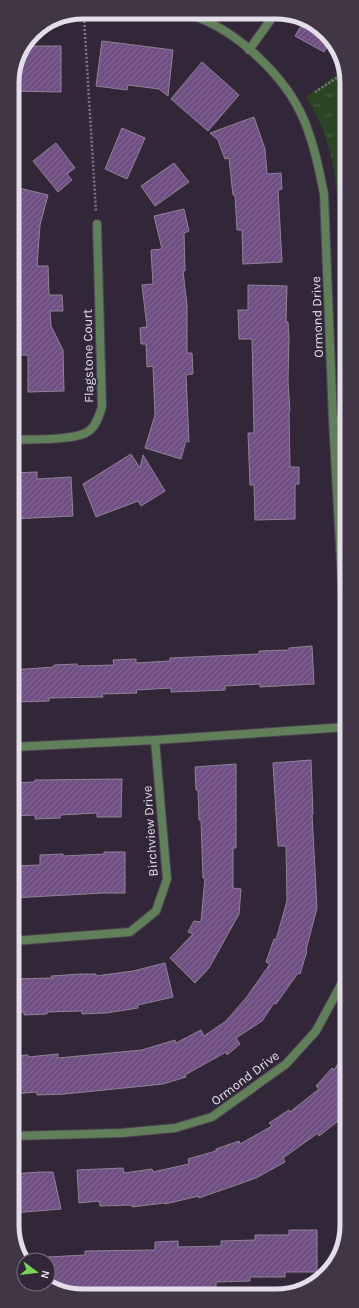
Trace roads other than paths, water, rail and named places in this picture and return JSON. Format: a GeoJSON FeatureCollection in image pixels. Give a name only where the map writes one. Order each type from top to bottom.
{"type":"FeatureCollection","features":[{"type":"Feature","properties":{"kind":"street","name":"Ormond Drive"},"geometry":{"type":"LineString","coordinates":[[200,19],[222,29],[249,50],[275,74],[292,98],[304,119],[318,164],[324,194],[332,420],[340,554]]}},
{"type":"Feature","properties":{"kind":"street"},"geometry":{"type":"LineString","coordinates":[[249,50],[271,19]]}},
{"type":"Feature","properties":{"kind":"street","name":"Flagstone Court"},"geometry":{"type":"LineString","coordinates":[[19,440],[77,436],[89,431],[98,420],[102,407],[97,224]]}},
{"type":"Feature","properties":{"kind":"street"},"geometry":{"type":"LineString","coordinates":[[332,420],[340,420]]}},
{"type":"Feature","properties":{"kind":"street"},"geometry":{"type":"LineString","coordinates":[[19,747],[155,740],[340,727]]}},
{"type":"Feature","properties":{"kind":"street","name":"Birchview Drive"},"geometry":{"type":"LineString","coordinates":[[19,940],[130,932],[156,910],[167,879],[155,740]]}},
{"type":"Feature","properties":{"kind":"street","name":"Ormond Drive"},"geometry":{"type":"LineString","coordinates":[[19,1136],[121,1133],[175,1128],[212,1117],[253,1089],[291,1058],[316,1031],[340,986]]}}]}
